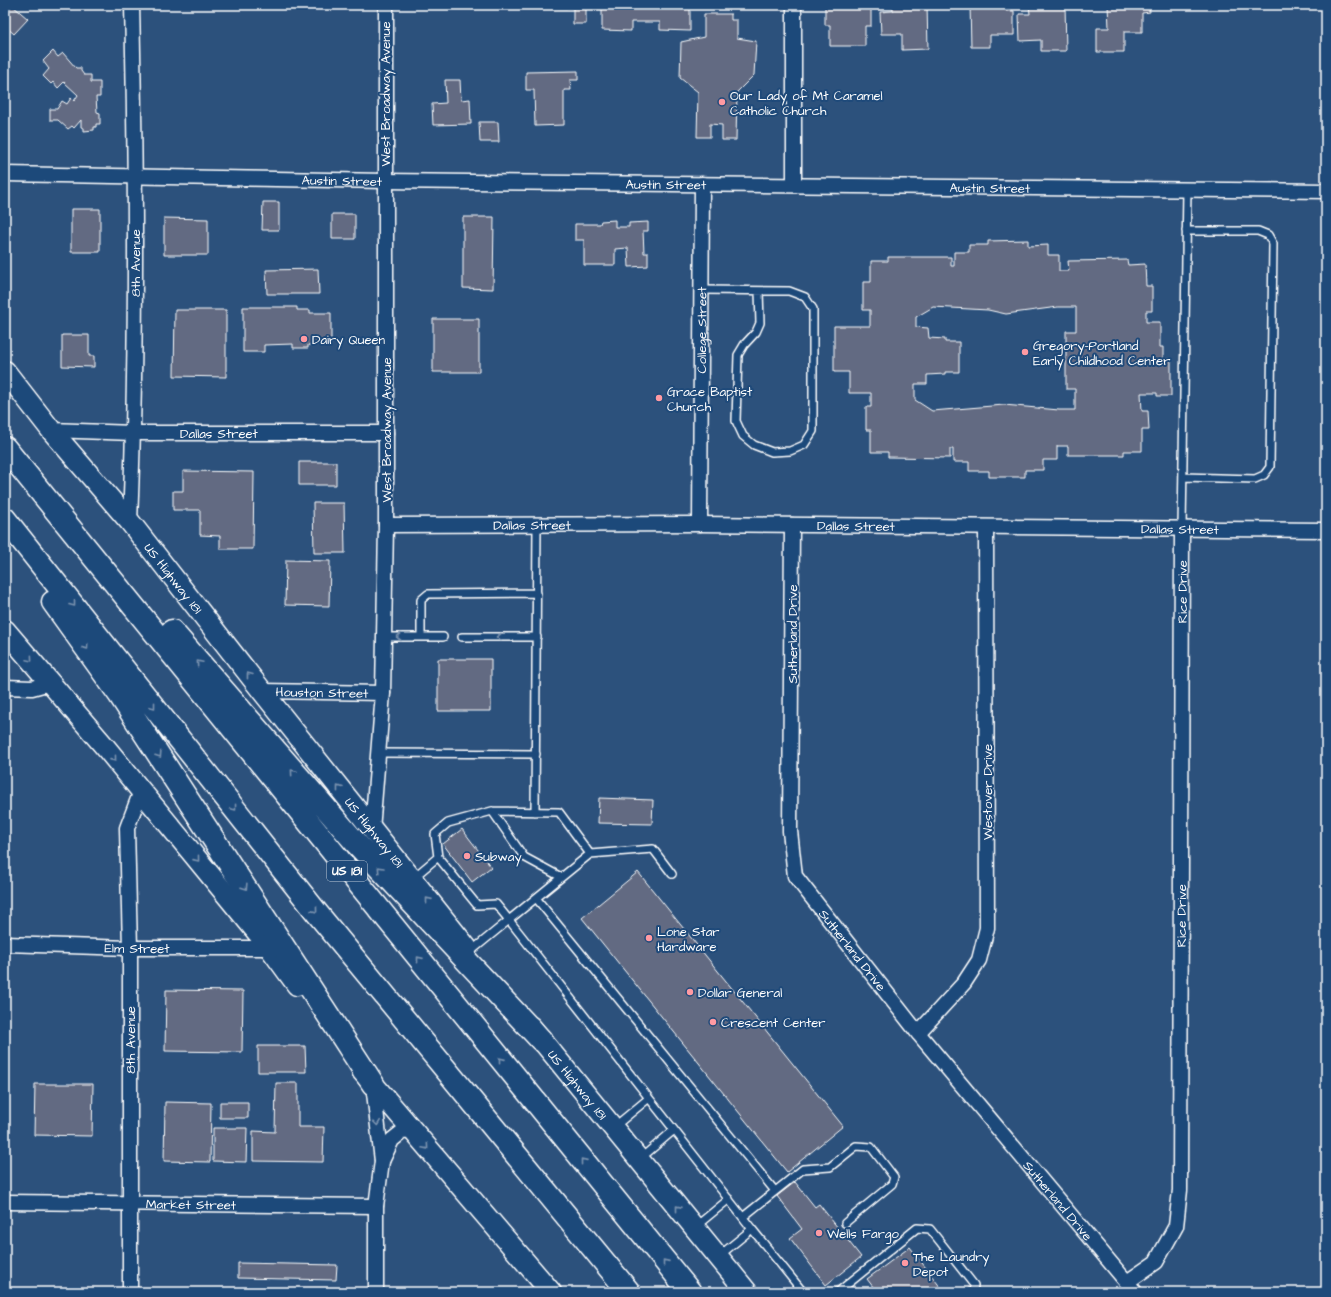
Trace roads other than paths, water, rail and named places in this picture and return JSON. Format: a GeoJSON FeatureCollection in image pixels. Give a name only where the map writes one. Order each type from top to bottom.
{"type":"FeatureCollection","features":[{"type":"Feature","properties":{"kind":"highway"},"geometry":{"type":"LineString","coordinates":[[5,439],[356,843],[541,1040]]}},
{"type":"Feature","properties":{"kind":"highway","name":"US 181"},"geometry":{"type":"LineString","coordinates":[[5,448],[690,1292]]}},
{"type":"Feature","properties":{"kind":"highway"},"geometry":{"type":"LineString","coordinates":[[5,519],[322,919],[629,1292]]}},
{"type":"Feature","properties":{"kind":"highway"},"geometry":{"type":"LineString","coordinates":[[5,537],[120,694],[373,1084]]}},
{"type":"Feature","properties":{"kind":"main road","name":"US Highway 181"},"geometry":{"type":"LineString","coordinates":[[5,371],[51,430],[130,522],[372,830],[747,1292]]}},
{"type":"Feature","properties":{"kind":"main road"},"geometry":{"type":"LineString","coordinates":[[5,630],[141,791],[270,948],[373,1084],[551,1292]]}},
{"type":"Feature","properties":{"kind":"street","name":"8th Avenue"},"geometry":{"type":"LineString","coordinates":[[130,522],[133,433],[136,176],[132,5]]}},
{"type":"Feature","properties":{"kind":"street","name":"West Broadway Avenue"},"geometry":{"type":"LineString","coordinates":[[372,830],[383,692],[386,525],[386,5]]}},
{"type":"Feature","properties":{"kind":"street"},"geometry":{"type":"LineString","coordinates":[[794,5],[794,185]]}},
{"type":"Feature","properties":{"kind":"street","name":"Austin Street"},"geometry":{"type":"LineString","coordinates":[[5,174],[385,181],[1326,190]]}},
{"type":"Feature","properties":{"kind":"street","name":"College Street"},"geometry":{"type":"LineString","coordinates":[[700,524],[702,184]]}},
{"type":"Feature","properties":{"kind":"street","name":"Dallas Street"},"geometry":{"type":"LineString","coordinates":[[51,430],[133,433],[386,433]]}},
{"type":"Feature","properties":{"kind":"street","name":"Dallas Street"},"geometry":{"type":"LineString","coordinates":[[386,525],[700,524],[986,528],[1326,530]]}},
{"type":"Feature","properties":{"kind":"street","name":"Sutherland Drive"},"geometry":{"type":"LineString","coordinates":[[792,525],[790,831],[795,876],[918,1033],[1131,1287]]}},
{"type":"Feature","properties":{"kind":"street","name":"Westover Drive"},"geometry":{"type":"LineString","coordinates":[[918,1033],[964,983],[979,960],[987,928],[986,528]]}},
{"type":"Feature","properties":{"kind":"street","name":"Rice Drive"},"geometry":{"type":"LineString","coordinates":[[1131,1287],[1156,1262],[1176,1226],[1180,1190],[1182,529]]}},
{"type":"Feature","properties":{"kind":"street"},"geometry":{"type":"LineString","coordinates":[[5,687],[32,688],[50,683]]}},
{"type":"Feature","properties":{"kind":"street","name":"Houston Street"},"geometry":{"type":"LineString","coordinates":[[262,691],[383,692]]}},
{"type":"Feature","properties":{"kind":"street","name":"8th Avenue"},"geometry":{"type":"LineString","coordinates":[[130,1292],[130,948],[127,828],[141,791]]}},
{"type":"Feature","properties":{"kind":"street","name":"Elm Street"},"geometry":{"type":"LineString","coordinates":[[5,944],[130,948],[270,948]]}},
{"type":"Feature","properties":{"kind":"street"},"geometry":{"type":"LineString","coordinates":[[373,1084],[382,1162],[376,1206],[376,1292]]}},
{"type":"Feature","properties":{"kind":"street"},"geometry":{"type":"LineString","coordinates":[[382,1162],[392,1140],[402,1132],[413,1131]]}},
{"type":"Feature","properties":{"kind":"street","name":"Market Street"},"geometry":{"type":"LineString","coordinates":[[5,1202],[376,1206]]}},
{"type":"Feature","properties":{"kind":"lane"},"geometry":{"type":"LineString","coordinates":[[1182,529],[1187,189]]}},
{"type":"Feature","properties":{"kind":"lane"},"geometry":{"type":"LineString","coordinates":[[1183,477],[1255,480],[1264,475],[1270,467],[1273,244],[1268,235],[1258,231],[1186,231]]}},
{"type":"Feature","properties":{"kind":"lane"},"geometry":{"type":"LineString","coordinates":[[702,290],[759,290],[789,291],[805,297],[813,309],[813,431],[804,445],[790,451],[772,452],[754,445],[743,436],[736,421],[738,356],[744,345],[756,332],[760,323],[759,290]]}},
{"type":"Feature","properties":{"kind":"lane"},"geometry":{"type":"LineString","coordinates":[[535,812],[537,525]]}},
{"type":"Feature","properties":{"kind":"lane"},"geometry":{"type":"LineString","coordinates":[[420,637],[421,600],[428,594],[537,593]]}},
{"type":"Feature","properties":{"kind":"lane"},"geometry":{"type":"LineString","coordinates":[[384,638],[443,637]]}},
{"type":"Feature","properties":{"kind":"lane"},"geometry":{"type":"LineString","coordinates":[[462,637],[537,637]]}},
{"type":"Feature","properties":{"kind":"lane"},"geometry":{"type":"LineString","coordinates":[[378,753],[536,754]]}},
{"type":"Feature","properties":{"kind":"lane"},"geometry":{"type":"LineString","coordinates":[[492,811],[524,857],[561,877]]}},
{"type":"Feature","properties":{"kind":"lane"},"geometry":{"type":"LineString","coordinates":[[590,854],[559,812],[492,811],[448,823],[435,834],[438,857],[477,905],[496,904],[803,1292]]}},
{"type":"Feature","properties":{"kind":"lane"},"geometry":{"type":"LineString","coordinates":[[470,952],[590,854],[653,849],[672,874]]}},
{"type":"Feature","properties":{"kind":"lane"},"geometry":{"type":"LineString","coordinates":[[412,879],[438,857]]}},
{"type":"Feature","properties":{"kind":"lane"},"geometry":{"type":"LineString","coordinates":[[536,898],[775,1191]]}},
{"type":"Feature","properties":{"kind":"lane"},"geometry":{"type":"LineString","coordinates":[[613,1128],[649,1098]]}},
{"type":"Feature","properties":{"kind":"lane"},"geometry":{"type":"LineString","coordinates":[[639,1160],[674,1130]]}},
{"type":"Feature","properties":{"kind":"lane"},"geometry":{"type":"LineString","coordinates":[[743,1217],[803,1169],[830,1167],[856,1146],[871,1147],[894,1177],[892,1184],[845,1223]]}},
{"type":"Feature","properties":{"kind":"lane"},"geometry":{"type":"LineString","coordinates":[[694,1227],[728,1199]]}},
{"type":"Feature","properties":{"kind":"lane"},"geometry":{"type":"LineString","coordinates":[[841,1291],[917,1228],[930,1229],[974,1285],[973,1292]]}},
{"type":"Feature","properties":{"kind":"lane"},"geometry":{"type":"LineString","coordinates":[[718,1256],[752,1229]]}},
{"type":"Feature","properties":{"kind":"place","name":"Our Lady of Mt Caramel Catholic Church"},"geometry":{"type":"Point","coordinates":[722,102]}},
{"type":"Feature","properties":{"kind":"place","name":"Dairy Queen"},"geometry":{"type":"Point","coordinates":[304,339]}},
{"type":"Feature","properties":{"kind":"place","name":"Gregory-Portland Early Childhood Center"},"geometry":{"type":"Point","coordinates":[1025,352]}},
{"type":"Feature","properties":{"kind":"place","name":"Grace Baptist Church"},"geometry":{"type":"Point","coordinates":[659,398]}},
{"type":"Feature","properties":{"kind":"place","name":"Subway"},"geometry":{"type":"Point","coordinates":[467,856]}},
{"type":"Feature","properties":{"kind":"place","name":"Lone Star Hardware"},"geometry":{"type":"Point","coordinates":[649,938]}},
{"type":"Feature","properties":{"kind":"place","name":"Dollar General"},"geometry":{"type":"Point","coordinates":[690,992]}},
{"type":"Feature","properties":{"kind":"place","name":"Crescent Center"},"geometry":{"type":"Point","coordinates":[713,1022]}},
{"type":"Feature","properties":{"kind":"place","name":"Wells Fargo"},"geometry":{"type":"Point","coordinates":[819,1233]}},
{"type":"Feature","properties":{"kind":"place","name":"The Laundry Depot"},"geometry":{"type":"Point","coordinates":[905,1263]}}]}
